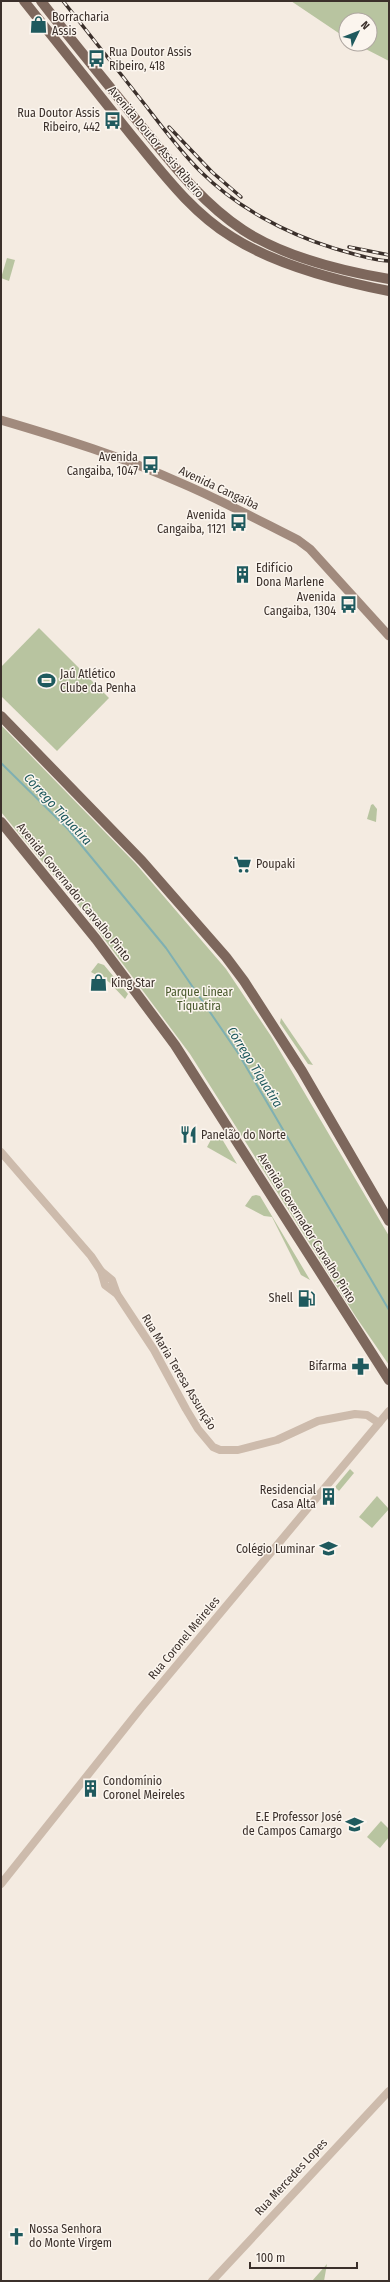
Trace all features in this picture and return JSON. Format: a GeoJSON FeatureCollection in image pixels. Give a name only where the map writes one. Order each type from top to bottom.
{"type":"FeatureCollection","features":[{"type":"Feature","properties":{"kind":"main road","name":"Avenida Doutor Assis Ribeiro"},"geometry":{"type":"LineString","coordinates":[[24,1],[169,180],[209,221],[232,237],[258,252],[287,263],[362,286],[389,291]]}},
{"type":"Feature","properties":{"kind":"main road","name":"Avenida Doutor Assis Ribeiro"},"geometry":{"type":"LineString","coordinates":[[41,1],[196,193],[217,211],[244,230],[289,252],[342,269],[389,279]]}},
{"type":"Feature","properties":{"kind":"main road","name":"Avenida Cangaíba"},"geometry":{"type":"LineString","coordinates":[[1,420],[86,447],[158,473],[191,487],[298,540],[310,549],[389,636]]}},
{"type":"Feature","properties":{"kind":"main road"},"geometry":{"type":"LineString","coordinates":[[1,716],[142,861],[226,957],[244,981],[302,1071],[389,1221]]}},
{"type":"Feature","properties":{"kind":"main road","name":"Avenida Governador Carvalho Pinto"},"geometry":{"type":"LineString","coordinates":[[1,822],[98,942],[175,1045],[389,1380]]}},
{"type":"Feature","properties":{"kind":"street","name":"Rua Maria Teresa Assunção"},"geometry":{"type":"LineString","coordinates":[[1,1152],[74,1234],[114,1290],[154,1350],[186,1409],[208,1442],[220,1450],[238,1450],[277,1440],[305,1426],[355,1414],[367,1415],[379,1423]]}},
{"type":"Feature","properties":{"kind":"street","name":"Rua Coronel Meireles"},"geometry":{"type":"LineString","coordinates":[[1,1884],[141,1708],[389,1411]]}},
{"type":"Feature","properties":{"kind":"street","name":"Rua Mercedes Lopes"},"geometry":{"type":"LineString","coordinates":[[212,2281],[389,2091]]}},
{"type":"Feature","properties":{"kind":"green space"},"geometry":{"type":"Polygon","coordinates":[[[291,1],[389,1],[389,61],[372,52],[378,52],[378,12],[338,12],[338,33],[291,1]]]}},
{"type":"Feature","properties":{"kind":"green space"},"geometry":{"type":"Polygon","coordinates":[[[7,258],[15,260],[9,281],[1,278],[7,258]]]}},
{"type":"Feature","properties":{"kind":"green space","name":"Jaú Atlético Clube da Penha"},"geometry":{"type":"Polygon","coordinates":[[[39,628],[109,698],[57,751],[1,696],[1,667],[39,628]]]}},
{"type":"Feature","properties":{"kind":"green space","name":"Parque Linear Tiquatira"},"geometry":{"type":"Polygon","coordinates":[[[1,725],[136,864],[226,969],[271,1036],[389,1236],[389,1365],[356,1317],[190,1054],[84,912],[1,812],[1,725]]]}},
{"type":"Feature","properties":{"kind":"green space"},"geometry":{"type":"Polygon","coordinates":[[[373,804],[377,809],[376,822],[367,819],[371,805],[373,804]]]}},
{"type":"Feature","properties":{"kind":"green space"},"geometry":{"type":"Polygon","coordinates":[[[98,963],[104,965],[128,994],[125,999],[109,982],[91,972],[98,963]]]}},
{"type":"Feature","properties":{"kind":"green space"},"geometry":{"type":"Polygon","coordinates":[[[281,1018],[313,1065],[308,1064],[280,1023],[281,1018]]]}},
{"type":"Feature","properties":{"kind":"green space"},"geometry":{"type":"Polygon","coordinates":[[[218,1133],[237,1164],[207,1147],[214,1134],[218,1133]]]}},
{"type":"Feature","properties":{"kind":"green space"},"geometry":{"type":"Polygon","coordinates":[[[252,1196],[260,1196],[310,1280],[301,1275],[272,1217],[264,1216],[245,1206],[252,1196]]]}},
{"type":"Feature","properties":{"kind":"green space"},"geometry":{"type":"Polygon","coordinates":[[[350,1469],[354,1473],[339,1491],[335,1487],[350,1469]]]}},
{"type":"Feature","properties":{"kind":"green space"},"geometry":{"type":"Polygon","coordinates":[[[377,1496],[389,1509],[372,1528],[359,1517],[377,1496]]]}},
{"type":"Feature","properties":{"kind":"green space"},"geometry":{"type":"Polygon","coordinates":[[[381,1821],[389,1829],[389,1837],[380,1848],[367,1837],[381,1821]]]}},
{"type":"Feature","properties":{"kind":"green space"},"geometry":{"type":"Polygon","coordinates":[[[327,2264],[324,2281],[312,2281],[327,2264]]]}},
{"type":"Feature","properties":{"kind":"waterway","name":"Córrego Tiquatira"},"geometry":{"type":"LineString","coordinates":[[1,763],[68,829],[166,948],[238,1053],[389,1310]]}},
{"type":"Feature","properties":{"kind":"railway"},"geometry":{"type":"LineString","coordinates":[[63,1],[179,147],[200,171],[229,196],[279,227],[297,235],[354,254],[389,261]]}},
{"type":"Feature","properties":{"kind":"railway"},"geometry":{"type":"LineString","coordinates":[[169,127],[212,172],[241,197]]}},
{"type":"Feature","properties":{"kind":"railway"},"geometry":{"type":"LineString","coordinates":[[349,247],[389,255]]}},
{"type":"Feature","properties":{"kind":"place","name":"Borracharia Assis"},"geometry":{"type":"Point","coordinates":[39,24]}},
{"type":"Feature","properties":{"kind":"place","name":"Rua Doutor Assis Ribeiro, 418"},"geometry":{"type":"Point","coordinates":[96,59]}},
{"type":"Feature","properties":{"kind":"place","name":"Rua Doutor Assis Ribeiro, 442"},"geometry":{"type":"Point","coordinates":[113,120]}},
{"type":"Feature","properties":{"kind":"place","name":"Avenida Cangaiba, 1047"},"geometry":{"type":"Point","coordinates":[151,464]}},
{"type":"Feature","properties":{"kind":"place","name":"Avenida Cangaiba, 1121"},"geometry":{"type":"Point","coordinates":[239,522]}},
{"type":"Feature","properties":{"kind":"place","name":"Edifício Dona Marlene"},"geometry":{"type":"Point","coordinates":[243,575]}},
{"type":"Feature","properties":{"kind":"place","name":"Avenida Cangaiba, 1304"},"geometry":{"type":"Point","coordinates":[349,604]}},
{"type":"Feature","properties":{"kind":"place","name":"Jaú Atlético Clube da Penha"},"geometry":{"type":"Point","coordinates":[47,681]}},
{"type":"Feature","properties":{"kind":"place","name":"Poupaki"},"geometry":{"type":"Point","coordinates":[243,864]}},
{"type":"Feature","properties":{"kind":"place","name":"King Star"},"geometry":{"type":"Point","coordinates":[98,983]}},
{"type":"Feature","properties":{"kind":"place","name":"Panelão do Norte"},"geometry":{"type":"Point","coordinates":[188,1135]}},
{"type":"Feature","properties":{"kind":"place","name":"Shell"},"geometry":{"type":"Point","coordinates":[306,1298]}},
{"type":"Feature","properties":{"kind":"place","name":"Bifarma"},"geometry":{"type":"Point","coordinates":[360,1366]}},
{"type":"Feature","properties":{"kind":"place","name":"Residencial Casa Alta"},"geometry":{"type":"Point","coordinates":[329,1497]}},
{"type":"Feature","properties":{"kind":"place","name":"Colégio Luminar"},"geometry":{"type":"Point","coordinates":[328,1549]}},
{"type":"Feature","properties":{"kind":"place","name":"Condomínio Coronel Meireles"},"geometry":{"type":"Point","coordinates":[90,1788]}},
{"type":"Feature","properties":{"kind":"place","name":"E.E Professor José de Campos Camargo"},"geometry":{"type":"Point","coordinates":[355,1824]}},
{"type":"Feature","properties":{"kind":"place","name":"Nossa Senhora do Monte Virgem"},"geometry":{"type":"Point","coordinates":[16,2236]}}]}
